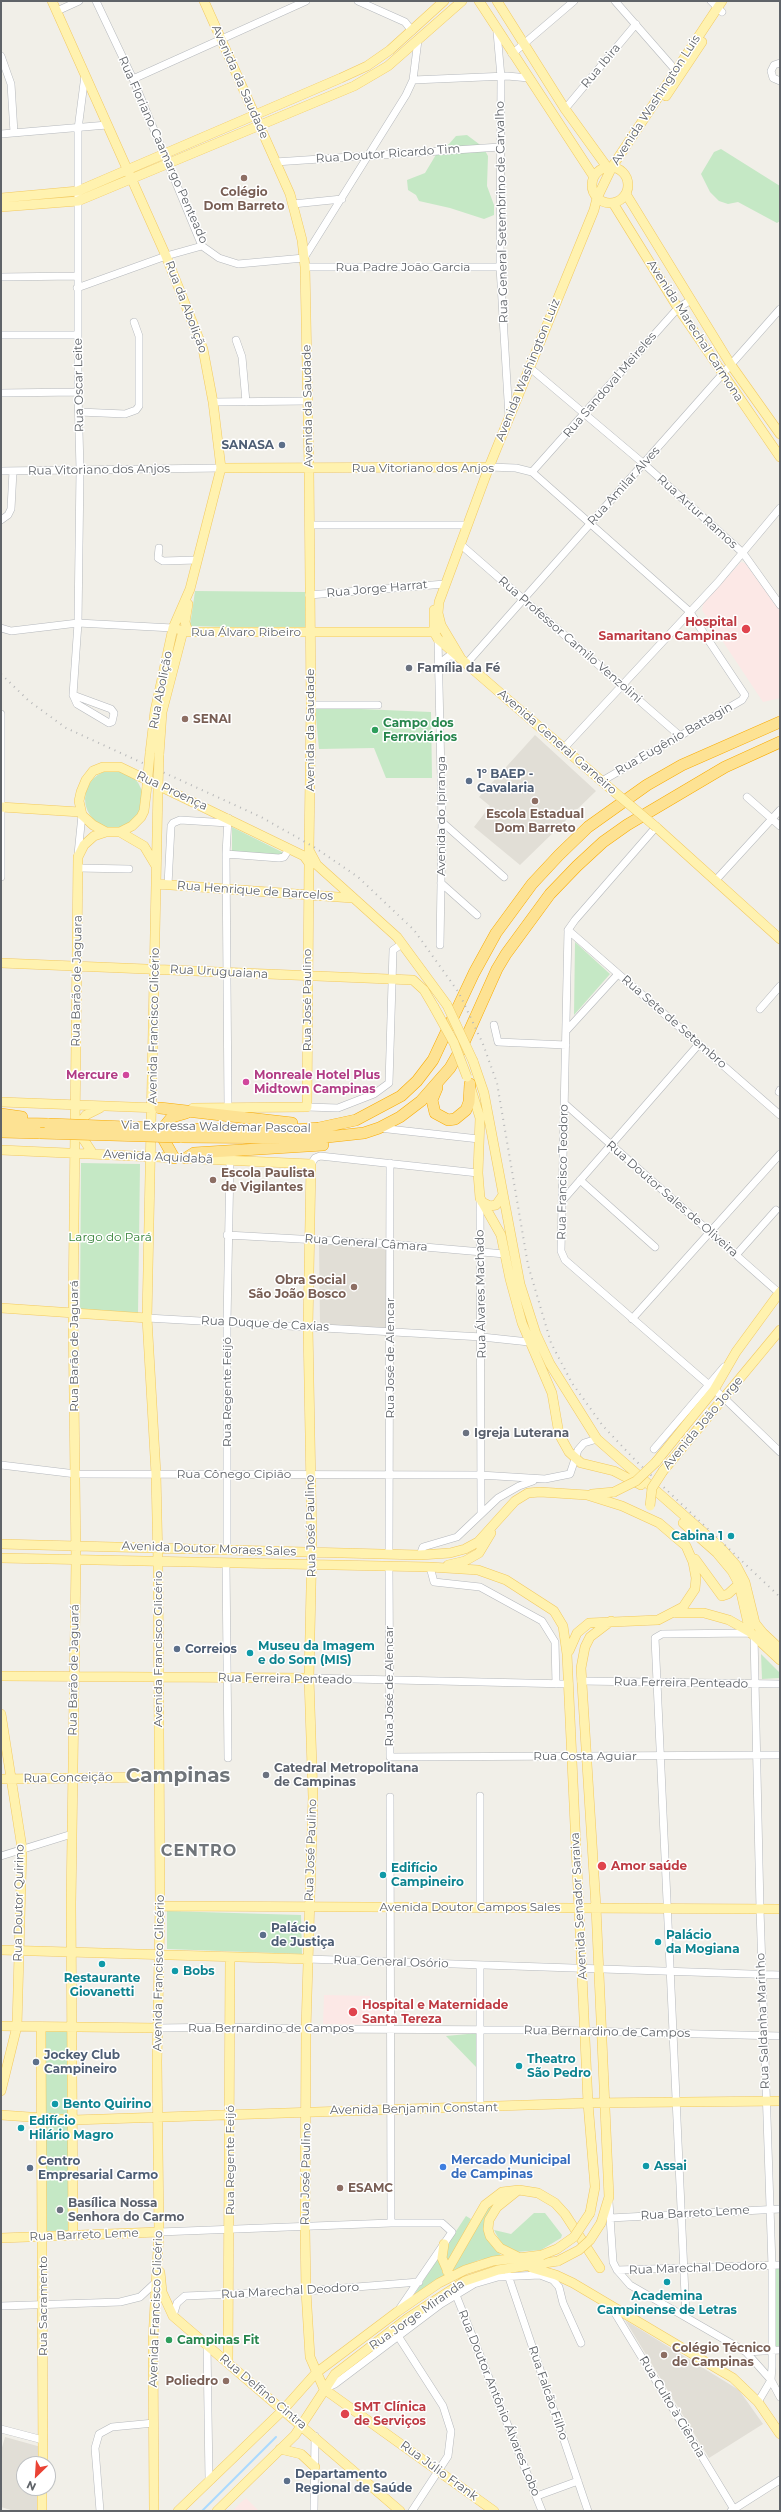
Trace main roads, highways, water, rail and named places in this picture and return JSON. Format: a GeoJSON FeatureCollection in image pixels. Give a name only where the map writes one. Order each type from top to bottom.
{"type":"FeatureCollection","features":[{"type":"Feature","properties":{"kind":"highway","name":"Via Expressa Waldemar Pascoal"},"geometry":{"type":"LineString","coordinates":[[180,1133],[319,1128],[356,1120],[401,1096],[426,1069],[443,1041],[474,973],[513,908],[537,878],[588,827],[647,785],[682,765],[780,722]]}},
{"type":"Feature","properties":{"kind":"highway","name":"Via Expressa Waldemar Pascoal"},"geometry":{"type":"LineString","coordinates":[[1,1123],[40,1128],[318,1138],[364,1133],[379,1128],[400,1117],[421,1101],[441,1080],[462,1048],[497,969],[506,954],[550,894],[577,866],[603,842],[627,825],[724,767],[780,742]]}},
{"type":"Feature","properties":{"kind":"highway"},"geometry":{"type":"LineString","coordinates":[[441,1080],[432,1100],[432,1107],[441,1117],[448,1120],[461,1116],[466,1110],[468,1080]]}},
{"type":"Feature","properties":{"kind":"highway"},"geometry":{"type":"LineString","coordinates":[[156,1108],[285,1123],[321,1123],[356,1120]]}},
{"type":"Feature","properties":{"kind":"highway"},"geometry":{"type":"LineString","coordinates":[[174,1158],[164,1140],[164,1127],[172,1117],[192,1112]]}},
{"type":"Feature","properties":{"kind":"highway"},"geometry":{"type":"LineString","coordinates":[[1,1114],[34,1119],[40,1128],[18,1138],[1,1139]]}},
{"type":"Feature","properties":{"kind":"highway","name":"Via Expressa Waldemar Pascoal"},"geometry":{"type":"LineString","coordinates":[[1,1132],[40,1128]]}},
{"type":"Feature","properties":{"kind":"highway"},"geometry":{"type":"LineString","coordinates":[[186,1158],[194,1153],[333,1144],[364,1133]]}},
{"type":"Feature","properties":{"kind":"main road","name":"Rua da Abolição"},"geometry":{"type":"LineString","coordinates":[[52,1],[130,179],[166,256],[203,349],[214,402],[221,468],[190,589],[173,628]]}},
{"type":"Feature","properties":{"kind":"main road","name":"Avenida da Saudade"},"geometry":{"type":"LineString","coordinates":[[204,1],[293,204],[302,240],[305,263],[308,401],[309,595],[312,705],[309,850],[313,860],[352,898]]}},
{"type":"Feature","properties":{"kind":"main road"},"geometry":{"type":"LineString","coordinates":[[1,198],[78,191],[367,66],[390,50],[444,1]]}},
{"type":"Feature","properties":{"kind":"main road"},"geometry":{"type":"LineString","coordinates":[[1,207],[78,201],[354,86],[388,66],[462,1]]}},
{"type":"Feature","properties":{"kind":"main road"},"geometry":{"type":"LineString","coordinates":[[471,1],[479,1],[497,32],[594,177]]}},
{"type":"Feature","properties":{"kind":"main road","name":"Avenida Marechal Carmona"},"geometry":{"type":"LineString","coordinates":[[497,1],[566,109],[612,168],[626,177],[628,188],[626,194],[731,365],[780,434]]}},
{"type":"Feature","properties":{"kind":"main road","name":"Avenida Washington Luis"},"geometry":{"type":"LineString","coordinates":[[598,200],[612,168],[678,72],[718,5],[729,1]]}},
{"type":"Feature","properties":{"kind":"main road"},"geometry":{"type":"LineString","coordinates":[[612,168],[597,172],[594,177],[592,188],[598,200],[613,203],[626,194]]}},
{"type":"Feature","properties":{"kind":"main road","name":"Avenida Washington Luiz"},"geometry":{"type":"LineString","coordinates":[[436,635],[434,606],[444,585],[529,367],[598,200]]}},
{"type":"Feature","properties":{"kind":"main road","name":"Avenida Marechal Carmona"},"geometry":{"type":"LineString","coordinates":[[613,203],[678,308],[780,457]]}},
{"type":"Feature","properties":{"kind":"main road","name":"Rua Vitoriano dos Anjos"},"geometry":{"type":"LineString","coordinates":[[221,468],[489,467]]}},
{"type":"Feature","properties":{"kind":"main road","name":"Avenida Washington Luiz"},"geometry":{"type":"LineString","coordinates":[[443,628],[438,608],[444,585]]}},
{"type":"Feature","properties":{"kind":"main road"},"geometry":{"type":"LineString","coordinates":[[2,807],[81,814],[93,825],[106,832],[120,832],[132,826],[141,816],[144,810],[147,786],[162,712],[185,631],[190,589]]}},
{"type":"Feature","properties":{"kind":"main road","name":"Rua Álvaro Ribeiro"},"geometry":{"type":"LineString","coordinates":[[173,628],[185,631],[436,635]]}},
{"type":"Feature","properties":{"kind":"main road","name":"Rua Abolição"},"geometry":{"type":"LineString","coordinates":[[154,754],[158,697],[173,628]]}},
{"type":"Feature","properties":{"kind":"main road"},"geometry":{"type":"LineString","coordinates":[[436,635],[443,628]]}},
{"type":"Feature","properties":{"kind":"main road","name":"Avenida General Garneiro"},"geometry":{"type":"LineString","coordinates":[[443,628],[463,660]]}},
{"type":"Feature","properties":{"kind":"main road","name":"Avenida General Garneiro"},"geometry":{"type":"LineString","coordinates":[[436,635],[656,827],[780,939]]}},
{"type":"Feature","properties":{"kind":"main road","name":"Avenida Francisco Glicério"},"geometry":{"type":"LineString","coordinates":[[154,754],[158,788],[154,968],[156,1108],[150,1156],[147,1318],[156,1474],[158,1548],[160,1906],[157,2117],[159,2232],[155,2283],[154,2511]]}},
{"type":"Feature","properties":{"kind":"main road","name":"Rua Proença"},"geometry":{"type":"LineString","coordinates":[[81,814],[80,801],[86,780],[93,771],[111,766],[120,767],[308,859],[310,869],[308,894]]}},
{"type":"Feature","properties":{"kind":"main road","name":"Rua Barão de Jaguara"},"geometry":{"type":"LineString","coordinates":[[76,1106],[78,857],[89,839],[106,832]]}},
{"type":"Feature","properties":{"kind":"main road"},"geometry":{"type":"LineString","coordinates":[[120,832],[144,846],[150,852],[157,868]]}},
{"type":"Feature","properties":{"kind":"main road","name":"Rua Henrique de Barcelos"},"geometry":{"type":"LineString","coordinates":[[157,884],[352,898]]}},
{"type":"Feature","properties":{"kind":"main road","name":"Rua José Paulino"},"geometry":{"type":"LineString","coordinates":[[156,1108],[306,1107],[308,894]]}},
{"type":"Feature","properties":{"kind":"main road"},"geometry":{"type":"LineString","coordinates":[[352,898],[402,944],[418,964],[447,1005],[473,1061],[484,1093],[520,1284],[536,1334],[560,1383],[597,1439],[730,1557],[745,1582],[755,1622],[762,1633],[780,1649]]}},
{"type":"Feature","properties":{"kind":"main road","name":"Rua Uruguaiana"},"geometry":{"type":"LineString","coordinates":[[1,964],[77,965],[413,980]]}},
{"type":"Feature","properties":{"kind":"main road"},"geometry":{"type":"LineString","coordinates":[[413,980],[417,975],[418,964]]}},
{"type":"Feature","properties":{"kind":"main road","name":"Rua Álvares Machado"},"geometry":{"type":"LineString","coordinates":[[413,980],[424,990],[454,1042],[480,1118],[478,1173],[481,1200]]}},
{"type":"Feature","properties":{"kind":"main road"},"geometry":{"type":"LineString","coordinates":[[1,1102],[156,1108]]}},
{"type":"Feature","properties":{"kind":"main road","name":"Rua Barão de Jaguará"},"geometry":{"type":"LineString","coordinates":[[73,2234],[72,1778],[76,1560],[74,1314],[76,1106]]}},
{"type":"Feature","properties":{"kind":"main road"},"geometry":{"type":"LineString","coordinates":[[94,1154],[82,1136],[83,1119],[86,1115],[102,1107]]}},
{"type":"Feature","properties":{"kind":"main road"},"geometry":{"type":"LineString","coordinates":[[129,1155],[151,1141]]}},
{"type":"Feature","properties":{"kind":"main road","name":"Avenida Aquidabã"},"geometry":{"type":"LineString","coordinates":[[1,1150],[150,1156],[230,1162],[311,1164]]}},
{"type":"Feature","properties":{"kind":"main road","name":"Rua José Paulino"},"geometry":{"type":"LineString","coordinates":[[311,1164],[308,1327],[312,1565],[309,1678],[313,1797],[307,1959],[305,2228],[306,2291],[310,2357],[316,2373],[325,2388]]}},
{"type":"Feature","properties":{"kind":"main road"},"geometry":{"type":"LineString","coordinates":[[481,1200],[490,1206],[496,1205],[503,1195]]}},
{"type":"Feature","properties":{"kind":"main road"},"geometry":{"type":"LineString","coordinates":[[481,1200],[501,1235],[515,1297],[529,1342],[548,1379],[559,1434],[575,1459],[581,1463],[623,1474],[641,1485],[717,1553],[732,1571],[739,1584],[752,1633]]}},
{"type":"Feature","properties":{"kind":"main road","name":"Avenida João Jorge"},"geometry":{"type":"LineString","coordinates":[[587,1495],[602,1494],[626,1488],[636,1481],[656,1462],[778,1297]]}},
{"type":"Feature","properties":{"kind":"main road","name":"Rua Duque de Caxias"},"geometry":{"type":"LineString","coordinates":[[1,1308],[147,1318]]}},
{"type":"Feature","properties":{"kind":"main road","name":"Avenida João Jorge"},"geometry":{"type":"LineString","coordinates":[[659,1523],[650,1506],[649,1495],[654,1483],[780,1330]]}},
{"type":"Feature","properties":{"kind":"main road","name":"Avenida Doutor Moraes Sales"},"geometry":{"type":"LineString","coordinates":[[1,1544],[420,1555],[465,1549],[484,1537],[514,1501],[528,1494],[540,1492],[587,1495]]}},
{"type":"Feature","properties":{"kind":"main road"},"geometry":{"type":"LineString","coordinates":[[587,1495],[637,1512],[659,1523],[686,1546],[720,1594],[725,1596],[739,1584]]}},
{"type":"Feature","properties":{"kind":"main road"},"geometry":{"type":"LineString","coordinates":[[430,1567],[465,1561],[479,1553],[485,1546],[499,1518]]}},
{"type":"Feature","properties":{"kind":"main road"},"geometry":{"type":"LineString","coordinates":[[568,1654],[573,1640],[583,1627],[589,1623],[664,1618],[683,1608],[695,1588],[695,1570],[686,1546]]}},
{"type":"Feature","properties":{"kind":"main road","name":"Avenida Doutor Moraes Sales"},"geometry":{"type":"LineString","coordinates":[[1,1558],[430,1567],[478,1570],[490,1573]]}},
{"type":"Feature","properties":{"kind":"main road","name":"Avenida Senador Saraiva"},"geometry":{"type":"LineString","coordinates":[[490,1573],[534,1596],[554,1611],[563,1626],[568,1654],[571,1755],[580,1906],[588,2103],[595,2187],[590,2213],[574,2237],[557,2250],[542,2255]]}},
{"type":"Feature","properties":{"kind":"main road"},"geometry":{"type":"LineString","coordinates":[[675,1613],[715,1615],[752,1633],[780,1660]]}},
{"type":"Feature","properties":{"kind":"main road","name":"Avenida Senador Saraiva"},"geometry":{"type":"LineString","coordinates":[[523,2267],[558,2261],[580,2250],[590,2240],[601,2223],[609,2197],[597,1970],[596,1908],[581,1668],[585,1648],[596,1631],[613,1621]]}},
{"type":"Feature","properties":{"kind":"main road","name":"Rua Ferreira Penteado"},"geometry":{"type":"LineString","coordinates":[[1,1676],[309,1678]]}},
{"type":"Feature","properties":{"kind":"main road","name":"Rua Doutor Quirino"},"geometry":{"type":"LineString","coordinates":[[1,1714],[22,1848],[17,2026],[1,2091]]}},
{"type":"Feature","properties":{"kind":"main road","name":"Rua Conceição"},"geometry":{"type":"LineString","coordinates":[[1,1779],[159,1777]]}},
{"type":"Feature","properties":{"kind":"main road","name":"Avenida Doutor Campos Sales"},"geometry":{"type":"LineString","coordinates":[[160,1906],[580,1906],[596,1908],[780,1909]]}},
{"type":"Feature","properties":{"kind":"main road","name":"Rua General Osório"},"geometry":{"type":"LineString","coordinates":[[1,1950],[159,1953],[307,1959]]}},
{"type":"Feature","properties":{"kind":"main road","name":"Rua Regente Feijó"},"geometry":{"type":"LineString","coordinates":[[228,2363],[231,2115],[230,1956]]}},
{"type":"Feature","properties":{"kind":"main road","name":"Rua Bernardino de Campos"},"geometry":{"type":"LineString","coordinates":[[1,2026],[41,2028],[158,2028]]}},
{"type":"Feature","properties":{"kind":"main road","name":"Rua Sacramento"},"geometry":{"type":"LineString","coordinates":[[41,2028],[44,2304],[43,2456]]}},
{"type":"Feature","properties":{"kind":"main road","name":"Avenida Benjamin Constant"},"geometry":{"type":"LineString","coordinates":[[1,2115],[73,2120],[391,2109],[480,2108],[588,2103],[780,2101]]}},
{"type":"Feature","properties":{"kind":"main road"},"geometry":{"type":"LineString","coordinates":[[519,2190],[498,2207],[490,2220],[488,2229],[490,2236],[500,2248],[520,2258]]}},
{"type":"Feature","properties":{"kind":"main road"},"geometry":{"type":"LineString","coordinates":[[449,2273],[485,2205],[502,2192],[519,2190],[538,2192],[555,2203],[565,2214],[600,2268]]}},
{"type":"Feature","properties":{"kind":"main road","name":"Rua Barreto Leme"},"geometry":{"type":"LineString","coordinates":[[1,2238],[73,2234],[159,2232]]}},
{"type":"Feature","properties":{"kind":"main road"},"geometry":{"type":"LineString","coordinates":[[444,2244],[442,2258],[449,2273],[465,2281]]}},
{"type":"Feature","properties":{"kind":"main road","name":"Rua Jorge Miranda"},"geometry":{"type":"LineString","coordinates":[[178,2511],[209,2479],[283,2410],[316,2373],[449,2273],[480,2265],[542,2255]]}},
{"type":"Feature","properties":{"kind":"main road","name":"Rua Delfino Cintra"},"geometry":{"type":"LineString","coordinates":[[158,2256],[162,2292],[173,2316],[315,2436],[400,2511]]}},
{"type":"Feature","properties":{"kind":"main road"},"geometry":{"type":"LineString","coordinates":[[523,2267],[556,2275],[609,2303],[733,2378],[758,2402],[778,2431]]}},
{"type":"Feature","properties":{"kind":"main road","name":"Rua Jorge Miranda"},"geometry":{"type":"LineString","coordinates":[[325,2388],[335,2374],[349,2363],[408,2318],[465,2281],[498,2270],[523,2267]]}},
{"type":"Feature","properties":{"kind":"main road"},"geometry":{"type":"LineString","coordinates":[[217,2511],[280,2449],[302,2425],[325,2388]]}},
{"type":"Feature","properties":{"kind":"main road","name":"Rua Júlio Frank"},"geometry":{"type":"LineString","coordinates":[[325,2388],[494,2511]]}},
{"type":"Feature","properties":{"kind":"main road"},"geometry":{"type":"LineString","coordinates":[[280,2449],[301,2454],[315,2467]]}},
{"type":"Feature","properties":{"kind":"main road"},"geometry":{"type":"LineString","coordinates":[[42,2496],[42,2511]]}},
{"type":"Feature","properties":{"kind":"waterway"},"geometry":{"type":"LineString","coordinates":[[202,2511],[276,2437]]}},
{"type":"Feature","properties":{"kind":"railway"},"geometry":{"type":"LineString","coordinates":[[1,674],[29,701],[66,728],[261,817],[314,847],[358,877],[414,930],[459,993],[483,1044],[497,1083],[528,1265],[551,1343],[572,1383],[603,1426],[636,1461],[780,1597]]}},
{"type":"Feature","properties":{"kind":"place","name":"Colégio Dom Barreto"},"geometry":{"type":"Point","coordinates":[244,178]}},
{"type":"Feature","properties":{"kind":"place","name":"SANASA"},"geometry":{"type":"Point","coordinates":[282,445]}},
{"type":"Feature","properties":{"kind":"place","name":"Hospital Samaritano Campinas"},"geometry":{"type":"Point","coordinates":[746,629]}},
{"type":"Feature","properties":{"kind":"place","name":"Família da Fé"},"geometry":{"type":"Point","coordinates":[409,668]}},
{"type":"Feature","properties":{"kind":"place","name":"SENAI"},"geometry":{"type":"Point","coordinates":[185,719]}},
{"type":"Feature","properties":{"kind":"place","name":"Campo dos Ferroviários"},"geometry":{"type":"Point","coordinates":[375,730]}},
{"type":"Feature","properties":{"kind":"place","name":"1º BAEP - Cavalaria"},"geometry":{"type":"Point","coordinates":[469,781]}},
{"type":"Feature","properties":{"kind":"place","name":"Escola Estadual Dom Barreto"},"geometry":{"type":"Point","coordinates":[535,801]}},
{"type":"Feature","properties":{"kind":"place","name":"Mercure"},"geometry":{"type":"Point","coordinates":[126,1075]}},
{"type":"Feature","properties":{"kind":"place","name":"Monreale Hotel Plus Midtown Campinas"},"geometry":{"type":"Point","coordinates":[246,1082]}},
{"type":"Feature","properties":{"kind":"place","name":"Escola Paulista de Vigilantes"},"geometry":{"type":"Point","coordinates":[213,1180]}},
{"type":"Feature","properties":{"kind":"place","name":"Obra Social São João Bosco"},"geometry":{"type":"Point","coordinates":[354,1287]}},
{"type":"Feature","properties":{"kind":"place","name":"Igreja Luterana"},"geometry":{"type":"Point","coordinates":[466,1433]}},
{"type":"Feature","properties":{"kind":"place","name":"Cabina 1"},"geometry":{"type":"Point","coordinates":[731,1536]}},
{"type":"Feature","properties":{"kind":"place","name":"Correios"},"geometry":{"type":"Point","coordinates":[177,1649]}},
{"type":"Feature","properties":{"kind":"place","name":"Museu da Imagem e do Som (MIS)"},"geometry":{"type":"Point","coordinates":[250,1653]}},
{"type":"Feature","properties":{"kind":"place","name":"Catedral Metropolitana de Campinas"},"geometry":{"type":"Point","coordinates":[266,1775]}},
{"type":"Feature","properties":{"kind":"place","name":"Amor saúde"},"geometry":{"type":"Point","coordinates":[602,1866]}},
{"type":"Feature","properties":{"kind":"place","name":"Edifício Campineiro"},"geometry":{"type":"Point","coordinates":[383,1875]}},
{"type":"Feature","properties":{"kind":"place","name":"Palácio de Justiça"},"geometry":{"type":"Point","coordinates":[263,1935]}},
{"type":"Feature","properties":{"kind":"place","name":"Palácio da Mogiana"},"geometry":{"type":"Point","coordinates":[658,1942]}},
{"type":"Feature","properties":{"kind":"place","name":"Restaurante Giovanetti"},"geometry":{"type":"Point","coordinates":[102,1964]}},
{"type":"Feature","properties":{"kind":"place","name":"Bobs"},"geometry":{"type":"Point","coordinates":[175,1971]}},
{"type":"Feature","properties":{"kind":"place","name":"Hospital e Maternidade Santa Tereza"},"geometry":{"type":"Point","coordinates":[353,2012]}},
{"type":"Feature","properties":{"kind":"place","name":"Jockey Club Campineiro"},"geometry":{"type":"Point","coordinates":[36,2062]}},
{"type":"Feature","properties":{"kind":"place","name":"Theatro São Pedro"},"geometry":{"type":"Point","coordinates":[519,2066]}},
{"type":"Feature","properties":{"kind":"place","name":"Bento Quirino"},"geometry":{"type":"Point","coordinates":[55,2104]}},
{"type":"Feature","properties":{"kind":"place","name":"Edifício Hilário Magro"},"geometry":{"type":"Point","coordinates":[21,2128]}},
{"type":"Feature","properties":{"kind":"place","name":"Assai"},"geometry":{"type":"Point","coordinates":[646,2166]}},
{"type":"Feature","properties":{"kind":"place","name":"Mercado Municipal de Campinas"},"geometry":{"type":"Point","coordinates":[443,2167]}},
{"type":"Feature","properties":{"kind":"place","name":"Centro Empresarial Carmo"},"geometry":{"type":"Point","coordinates":[30,2168]}},
{"type":"Feature","properties":{"kind":"place","name":"ESAMC"},"geometry":{"type":"Point","coordinates":[340,2188]}},
{"type":"Feature","properties":{"kind":"place","name":"Basílica Nossa Senhora do Carmo"},"geometry":{"type":"Point","coordinates":[60,2210]}},
{"type":"Feature","properties":{"kind":"place","name":"Academina Campinense de Letras"},"geometry":{"type":"Point","coordinates":[667,2282]}},
{"type":"Feature","properties":{"kind":"place","name":"Campinas Fit"},"geometry":{"type":"Point","coordinates":[169,2340]}},
{"type":"Feature","properties":{"kind":"place","name":"Colégio Técnico de Campinas"},"geometry":{"type":"Point","coordinates":[664,2355]}},
{"type":"Feature","properties":{"kind":"place","name":"Poliedro"},"geometry":{"type":"Point","coordinates":[226,2381]}},
{"type":"Feature","properties":{"kind":"place","name":"SMT Clínica de Serviços"},"geometry":{"type":"Point","coordinates":[345,2414]}},
{"type":"Feature","properties":{"kind":"place","name":"Departamento Regional de Saúde"},"geometry":{"type":"Point","coordinates":[287,2481]}},
{"type":"Feature","properties":{"kind":"district","name":"Campinas"},"geometry":{"type":"Point","coordinates":[178,1776]}},
{"type":"Feature","properties":{"kind":"district","name":"CENTRO"},"geometry":{"type":"Point","coordinates":[199,1851]}},
{"type":"Feature","properties":{"kind":"park label","name":"Largo do Pará"},"geometry":{"type":"Point","coordinates":[110,1237]}}]}
